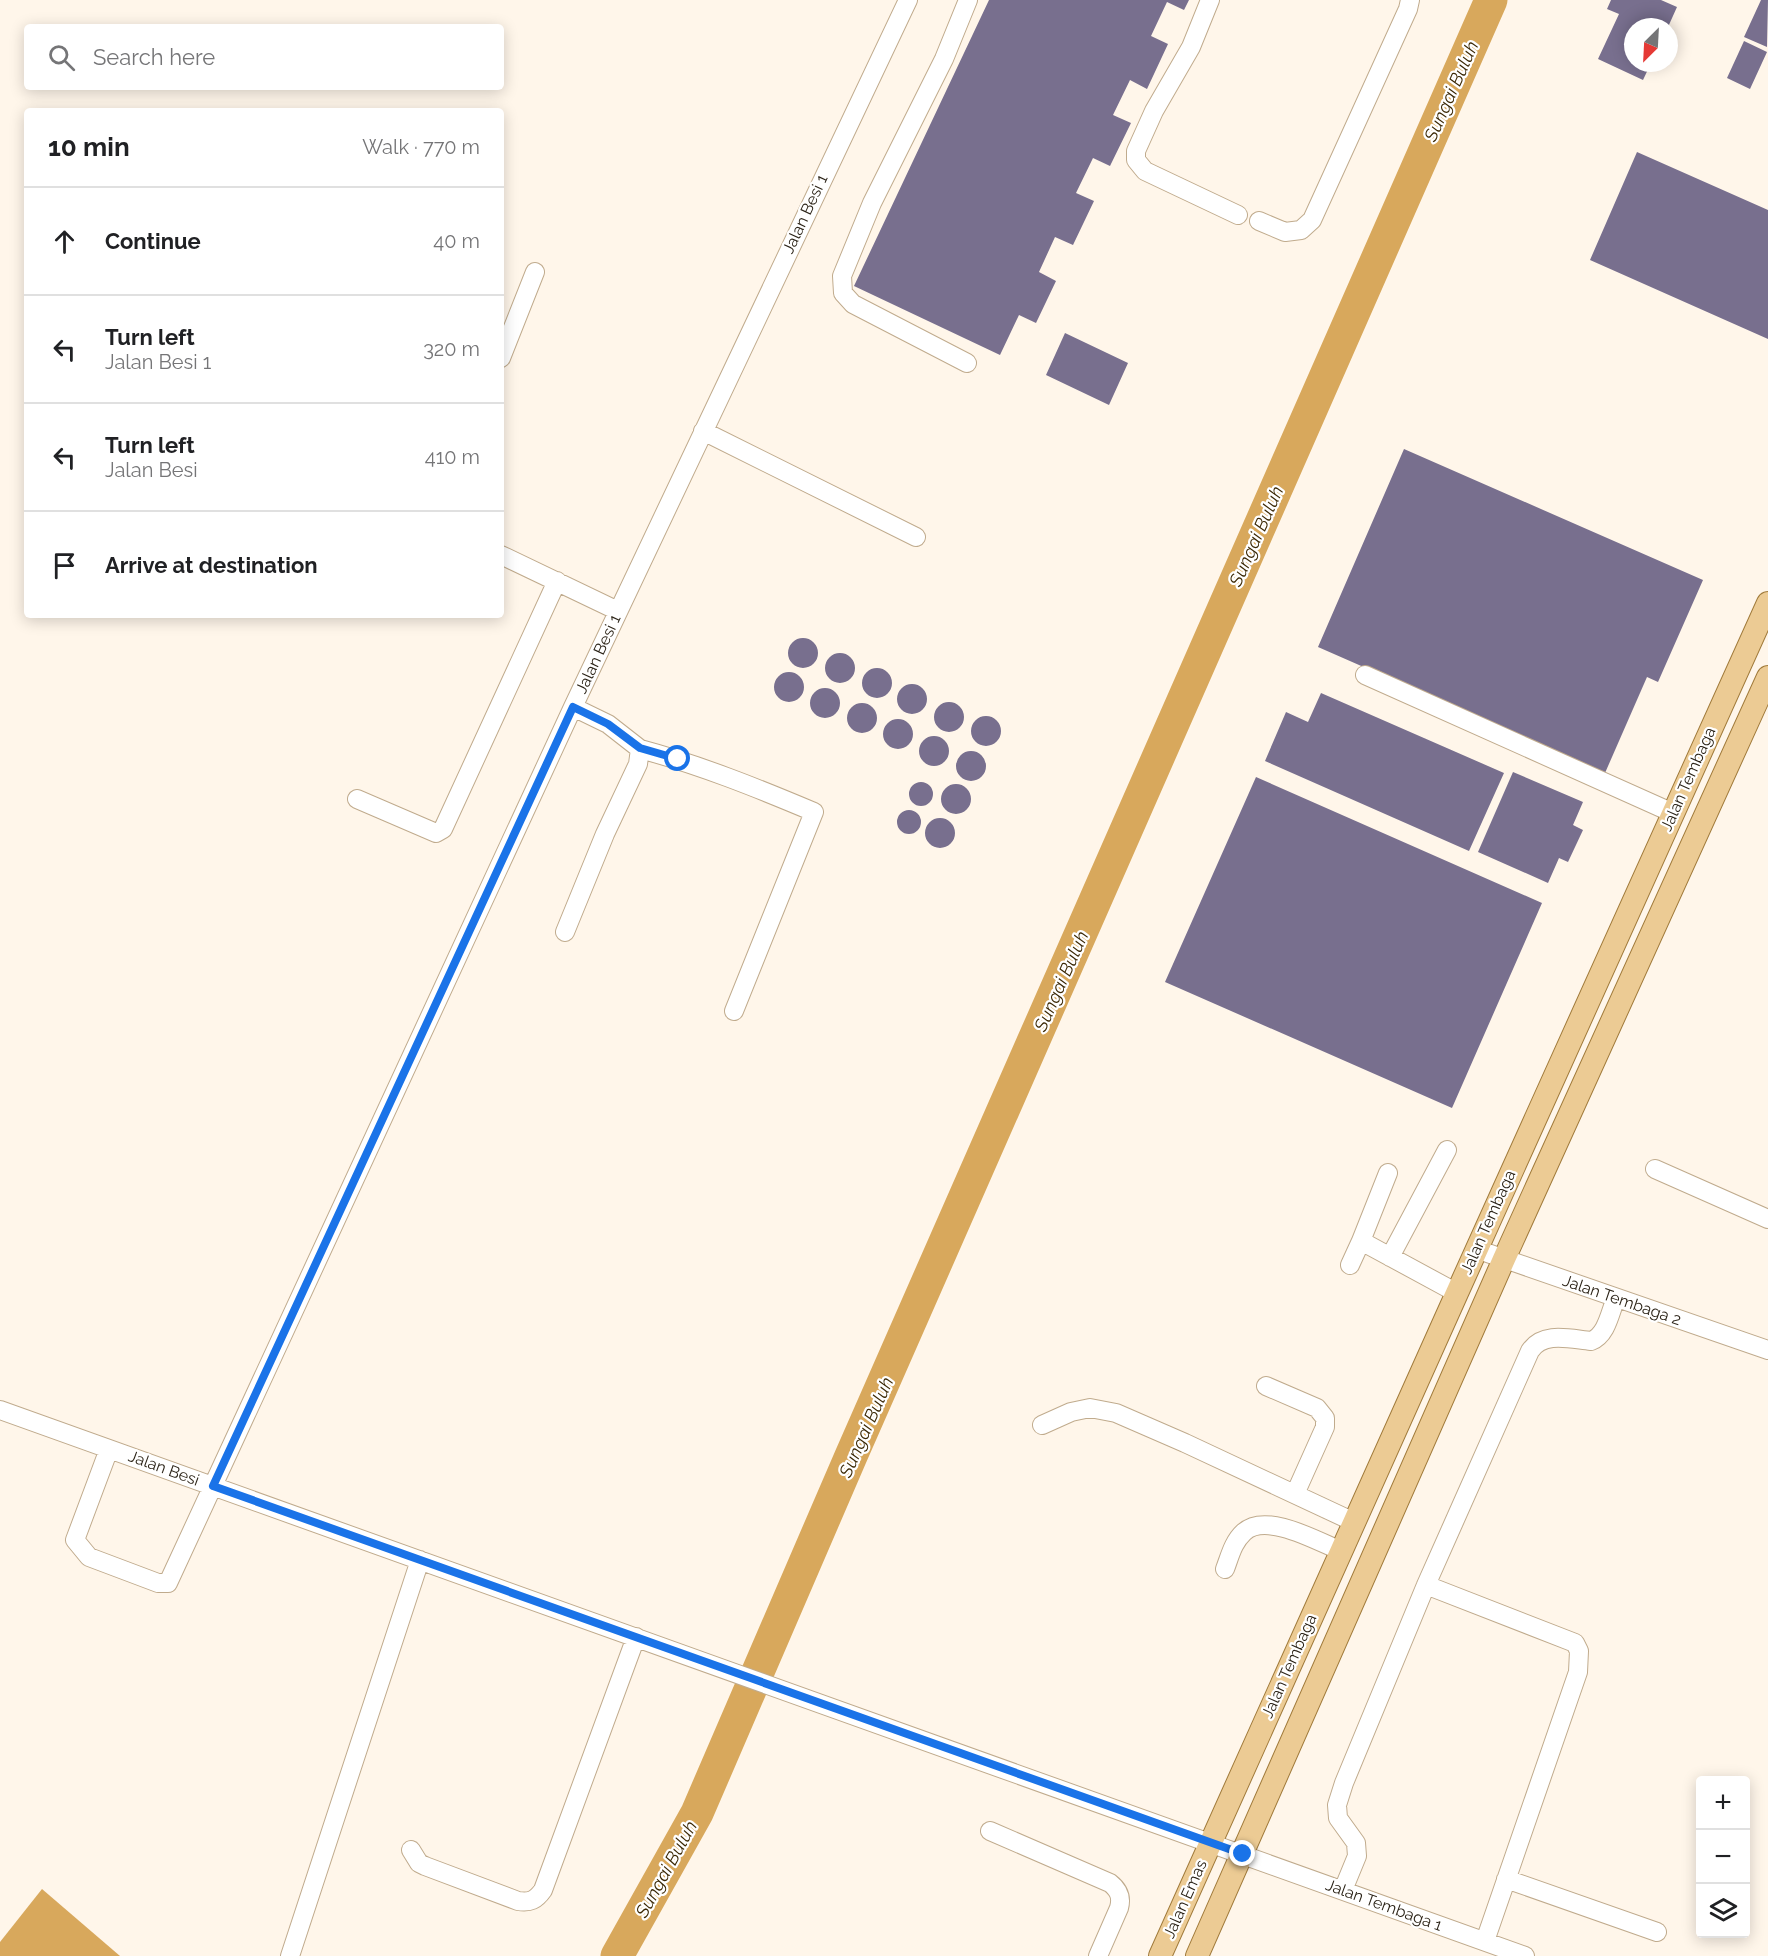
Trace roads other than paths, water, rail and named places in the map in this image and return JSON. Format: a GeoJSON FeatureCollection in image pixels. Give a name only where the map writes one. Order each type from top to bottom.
{"type":"FeatureCollection","features":[{"type":"Feature","properties":{"kind":"main road","name":"Jalan Tembaga"},"geometry":{"type":"LineString","coordinates":[[1210,1842],[1768,603]]}},
{"type":"Feature","properties":{"kind":"main road","name":"Jalan Tembaga"},"geometry":{"type":"LineString","coordinates":[[1243,1854],[1504,1259],[1768,677]]}},
{"type":"Feature","properties":{"kind":"main road","name":"Jalan Emas"},"geometry":{"type":"LineString","coordinates":[[1160,1956],[1210,1842]]}},
{"type":"Feature","properties":{"kind":"main road","name":"Jalan Emas"},"geometry":{"type":"LineString","coordinates":[[1197,1956],[1243,1854]]}},
{"type":"Feature","properties":{"kind":"street","name":"Jalan Besi 1"},"geometry":{"type":"LineString","coordinates":[[109,1449],[75,1540],[89,1557],[158,1583],[168,1583],[573,707],[908,0]]}},
{"type":"Feature","properties":{"kind":"street"},"geometry":{"type":"LineString","coordinates":[[967,363],[853,304],[843,293],[842,276],[872,203],[944,59],[968,0]]}},
{"type":"Feature","properties":{"kind":"street"},"geometry":{"type":"LineString","coordinates":[[1210,0],[1191,47],[1154,111],[1136,151],[1136,160],[1145,171],[1238,215]]}},
{"type":"Feature","properties":{"kind":"street"},"geometry":{"type":"LineString","coordinates":[[1259,220],[1285,232],[1301,230],[1312,220],[1408,9],[1410,0]]}},
{"type":"Feature","properties":{"kind":"street"},"geometry":{"type":"LineString","coordinates":[[504,350],[535,272]]}},
{"type":"Feature","properties":{"kind":"street"},"geometry":{"type":"LineString","coordinates":[[703,431],[916,537]]}},
{"type":"Feature","properties":{"kind":"street"},"geometry":{"type":"LineString","coordinates":[[504,556],[618,611]]}},
{"type":"Feature","properties":{"kind":"street"},"geometry":{"type":"LineString","coordinates":[[357,799],[436,833],[443,829],[557,581]]}},
{"type":"Feature","properties":{"kind":"street"},"geometry":{"type":"LineString","coordinates":[[1365,675],[1673,813]]}},
{"type":"Feature","properties":{"kind":"street"},"geometry":{"type":"LineString","coordinates":[[573,707],[608,724],[640,748],[732,778],[814,812],[734,1011]]}},
{"type":"Feature","properties":{"kind":"street"},"geometry":{"type":"LineString","coordinates":[[565,932],[605,834],[638,764],[640,748]]}},
{"type":"Feature","properties":{"kind":"street"},"geometry":{"type":"LineString","coordinates":[[1390,1257],[1447,1150]]}},
{"type":"Feature","properties":{"kind":"street"},"geometry":{"type":"LineString","coordinates":[[1655,1169],[1768,1219]]}},
{"type":"Feature","properties":{"kind":"street"},"geometry":{"type":"LineString","coordinates":[[1350,1265],[1388,1173]]}},
{"type":"Feature","properties":{"kind":"street"},"geometry":{"type":"LineString","coordinates":[[1361,1241],[1457,1293]]}},
{"type":"Feature","properties":{"kind":"street","name":"Jalan Tembaga 2"},"geometry":{"type":"LineString","coordinates":[[1476,1249],[1768,1350]]}},
{"type":"Feature","properties":{"kind":"street"},"geometry":{"type":"LineString","coordinates":[[1343,1890],[1358,1856],[1356,1843],[1338,1818],[1337,1805],[1344,1783],[1426,1585],[1519,1376],[1535,1343],[1544,1339],[1591,1341],[1598,1338],[1616,1298]]}},
{"type":"Feature","properties":{"kind":"street"},"geometry":{"type":"LineString","coordinates":[[1266,1386],[1317,1408],[1325,1419],[1325,1427],[1295,1494]]}},
{"type":"Feature","properties":{"kind":"street"},"geometry":{"type":"LineString","coordinates":[[1042,1425],[1071,1412],[1090,1408],[1116,1413],[1354,1522]]}},
{"type":"Feature","properties":{"kind":"street","name":"Jalan Besi"},"geometry":{"type":"LineString","coordinates":[[0,1410],[1243,1854]]}},
{"type":"Feature","properties":{"kind":"street"},"geometry":{"type":"LineString","coordinates":[[1225,1569],[1235,1542],[1245,1531],[1257,1524],[1285,1529],[1341,1551]]}},
{"type":"Feature","properties":{"kind":"street"},"geometry":{"type":"LineString","coordinates":[[290,1956],[420,1560]]}},
{"type":"Feature","properties":{"kind":"street"},"geometry":{"type":"LineString","coordinates":[[1426,1585],[1575,1643],[1579,1651],[1578,1672],[1485,1941]]}},
{"type":"Feature","properties":{"kind":"street"},"geometry":{"type":"LineString","coordinates":[[411,1850],[419,1863],[425,1866],[518,1901],[533,1901],[539,1896],[636,1638]]}},
{"type":"Feature","properties":{"kind":"street"},"geometry":{"type":"LineString","coordinates":[[990,1831],[1116,1887],[1120,1893],[1119,1908],[1098,1956]]}},
{"type":"Feature","properties":{"kind":"street","name":"Jalan Tembaga 1"},"geometry":{"type":"LineString","coordinates":[[1243,1854],[1525,1956]]}},
{"type":"Feature","properties":{"kind":"street"},"geometry":{"type":"LineString","coordinates":[[1506,1879],[1657,1932]]}},
{"type":"Feature","properties":{"kind":"waterway","name":"Sungai Buluh"},"geometry":{"type":"LineString","coordinates":[[617,1956],[697,1813],[851,1456],[1491,0]]}}]}
